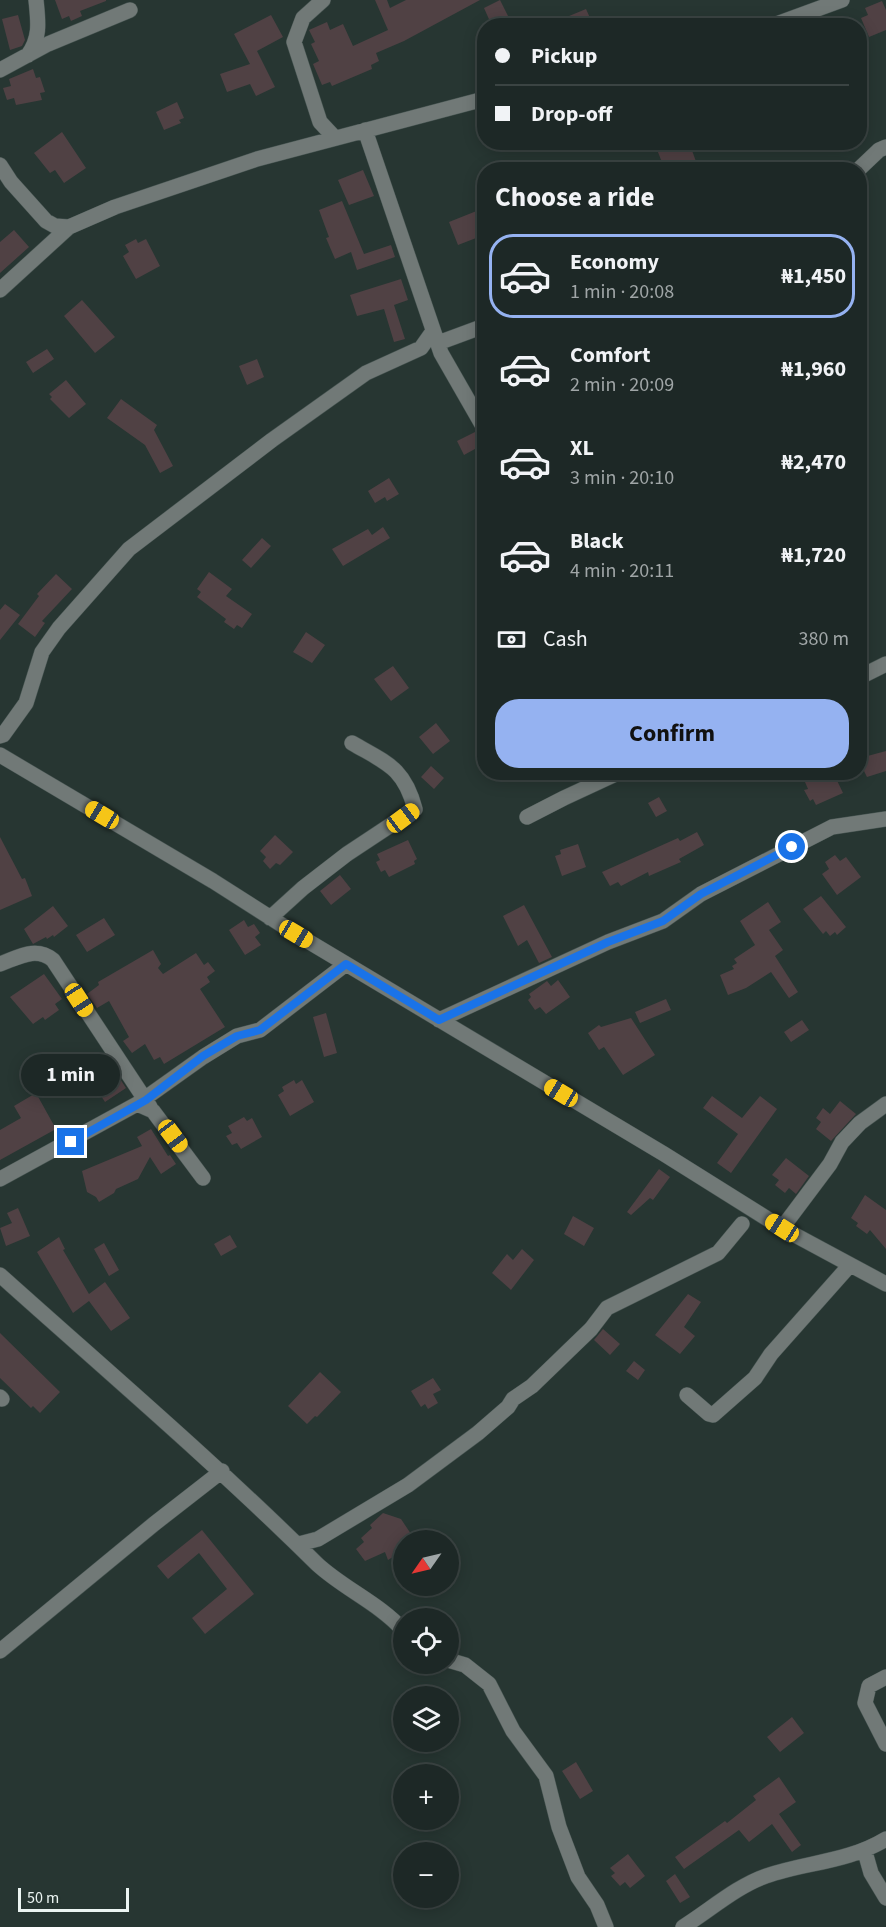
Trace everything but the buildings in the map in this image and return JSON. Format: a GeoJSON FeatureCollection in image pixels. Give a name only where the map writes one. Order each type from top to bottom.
{"type":"FeatureCollection","features":[{"type":"Feature","properties":{"kind":"street"},"geometry":{"type":"LineString","coordinates":[[28,55],[35,45],[39,31],[36,0]]}},
{"type":"Feature","properties":{"kind":"street"},"geometry":{"type":"LineString","coordinates":[[323,0],[303,18],[294,42],[320,122],[335,138]]}},
{"type":"Feature","properties":{"kind":"street"},"geometry":{"type":"LineString","coordinates":[[793,18],[842,0]]}},
{"type":"Feature","properties":{"kind":"street"},"geometry":{"type":"LineString","coordinates":[[0,70],[48,44],[130,10]]}},
{"type":"Feature","properties":{"kind":"street"},"geometry":{"type":"LineString","coordinates":[[0,290],[69,227],[116,207],[257,159],[477,101]]}},
{"type":"Feature","properties":{"kind":"street"},"geometry":{"type":"LineString","coordinates":[[309,145],[320,122]]}},
{"type":"Feature","properties":{"kind":"street"},"geometry":{"type":"LineString","coordinates":[[365,130],[437,342],[477,415]]}},
{"type":"Feature","properties":{"kind":"street"},"geometry":{"type":"LineString","coordinates":[[866,162],[879,150],[886,147]]}},
{"type":"Feature","properties":{"kind":"street"},"geometry":{"type":"LineString","coordinates":[[0,165],[11,182],[46,221],[69,227]]}},
{"type":"Feature","properties":{"kind":"street"},"geometry":{"type":"LineString","coordinates":[[47,247],[51,224]]}},
{"type":"Feature","properties":{"kind":"street"},"geometry":{"type":"LineString","coordinates":[[477,328],[421,348],[366,373],[272,440],[129,549],[59,628],[42,652],[26,703],[1,736],[3,757],[213,880],[270,918],[664,1154],[782,1228],[886,1284]]}},
{"type":"Feature","properties":{"kind":"street"},"geometry":{"type":"LineString","coordinates":[[867,674],[886,664]]}},
{"type":"Feature","properties":{"kind":"street"},"geometry":{"type":"LineString","coordinates":[[270,918],[303,888],[347,854],[415,809],[409,787],[388,762],[352,743]]}},
{"type":"Feature","properties":{"kind":"street"},"geometry":{"type":"LineString","coordinates":[[527,817],[603,780]]}},
{"type":"Feature","properties":{"kind":"street"},"geometry":{"type":"LineString","coordinates":[[439,1020],[608,942],[663,921],[701,894],[832,827],[886,819]]}},
{"type":"Feature","properties":{"kind":"street"},"geometry":{"type":"LineString","coordinates":[[0,964],[33,952],[44,952],[53,960],[145,1105],[203,1178]]}},
{"type":"Feature","properties":{"kind":"street"},"geometry":{"type":"LineString","coordinates":[[326,952],[331,965],[327,979]]}},
{"type":"Feature","properties":{"kind":"street"},"geometry":{"type":"LineString","coordinates":[[0,1179],[145,1105],[203,1056],[237,1036],[260,1030],[346,964]]}},
{"type":"Feature","properties":{"kind":"street"},"geometry":{"type":"LineString","coordinates":[[782,1228],[830,1164],[842,1142],[860,1123],[886,1104]]}},
{"type":"Feature","properties":{"kind":"street"},"geometry":{"type":"LineString","coordinates":[[303,1548],[384,1501],[478,1433],[508,1407],[513,1399],[541,1378],[591,1329],[607,1308],[718,1253],[742,1224]]}},
{"type":"Feature","properties":{"kind":"street"},"geometry":{"type":"LineString","coordinates":[[687,1395],[713,1415],[755,1378],[771,1354],[850,1265]]}},
{"type":"Feature","properties":{"kind":"street"},"geometry":{"type":"LineString","coordinates":[[0,1275],[222,1471],[319,1565],[373,1603],[393,1621]]}},
{"type":"Feature","properties":{"kind":"street"},"geometry":{"type":"LineString","coordinates":[[0,1651],[222,1471]]}},
{"type":"Feature","properties":{"kind":"street"},"geometry":{"type":"LineString","coordinates":[[459,1663],[465,1665],[489,1684],[513,1731],[546,1776],[559,1827],[578,1877],[597,1905],[606,1927]]}},
{"type":"Feature","properties":{"kind":"street"},"geometry":{"type":"LineString","coordinates":[[886,1677],[869,1686],[866,1703],[886,1744]]}},
{"type":"Feature","properties":{"kind":"street"},"geometry":{"type":"LineString","coordinates":[[683,1927],[765,1876],[865,1852],[886,1839]]}},
{"type":"Feature","properties":{"kind":"street"},"geometry":{"type":"LineString","coordinates":[[865,1852],[871,1873],[886,1898]]}},
{"type":"Feature","properties":{"kind":"route"},"geometry":{"type":"LineString","coordinates":[[71,1142],[146,1100],[203,1056],[237,1036],[260,1030],[346,964],[439,1020],[608,942],[663,921],[701,894],[792,847]]}}]}
